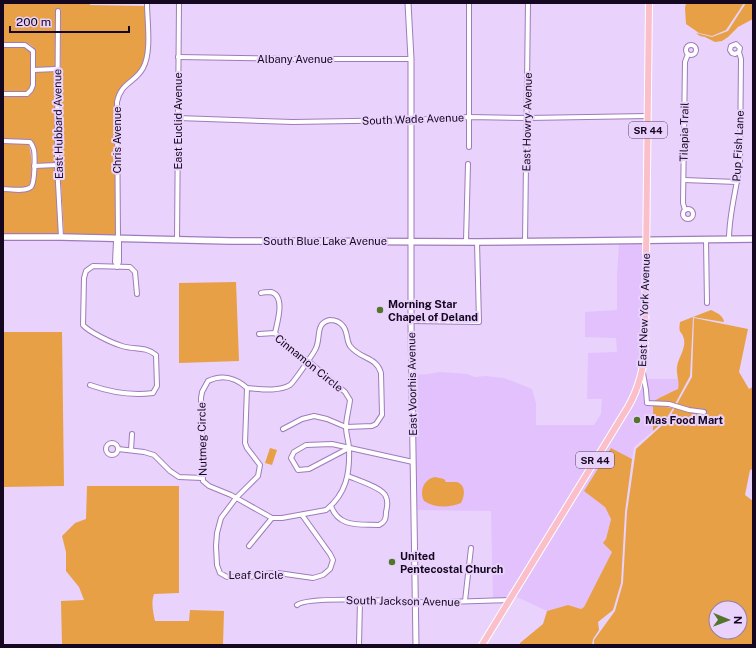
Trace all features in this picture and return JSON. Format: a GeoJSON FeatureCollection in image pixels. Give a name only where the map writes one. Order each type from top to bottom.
{"type":"FeatureCollection","features":[{"type":"Feature","properties":{"kind":"main road","name":"East New York Avenue"},"geometry":{"type":"LineString","coordinates":[[482,645],[624,413],[637,390],[642,372],[645,346],[649,3]]}},
{"type":"Feature","properties":{"kind":"main road","name":"South Blue Lake Avenue"},"geometry":{"type":"LineString","coordinates":[[3,237],[61,236],[118,239],[230,241],[477,242],[753,239]]}},
{"type":"Feature","properties":{"kind":"street","name":"Chris Avenue"},"geometry":{"type":"LineString","coordinates":[[117,266],[119,262],[119,241],[117,102],[123,88],[140,73],[146,60],[148,50],[147,3]]}},
{"type":"Feature","properties":{"kind":"street","name":"East Euclid Avenue"},"geometry":{"type":"LineString","coordinates":[[177,239],[179,3]]}},
{"type":"Feature","properties":{"kind":"street","name":"East Voorhis Avenue"},"geometry":{"type":"LineString","coordinates":[[408,3],[411,58],[410,241],[416,645]]}},
{"type":"Feature","properties":{"kind":"street"},"geometry":{"type":"LineString","coordinates":[[469,3],[469,147]]}},
{"type":"Feature","properties":{"kind":"street","name":"East Howry Avenue"},"geometry":{"type":"LineString","coordinates":[[525,242],[528,3]]}},
{"type":"Feature","properties":{"kind":"street","name":"East Hubbard Avenue"},"geometry":{"type":"LineString","coordinates":[[58,11],[57,165],[61,236]]}},
{"type":"Feature","properties":{"kind":"street"},"geometry":{"type":"LineString","coordinates":[[3,45],[25,45],[30,47],[33,51],[34,70],[33,85],[27,94],[3,94]]}},
{"type":"Feature","properties":{"kind":"street","name":"Pup Fish Lane"},"geometry":{"type":"LineString","coordinates":[[729,239],[731,209],[740,162],[741,59],[739,52]]}},
{"type":"Feature","properties":{"kind":"street","name":"Tilapia Trail"},"geometry":{"type":"LineString","coordinates":[[685,210],[683,202],[685,62],[688,54]]}},
{"type":"Feature","properties":{"kind":"street","name":"Albany Avenue"},"geometry":{"type":"LineString","coordinates":[[178,57],[296,59],[411,58]]}},
{"type":"Feature","properties":{"kind":"street"},"geometry":{"type":"LineString","coordinates":[[34,70],[57,69]]}},
{"type":"Feature","properties":{"kind":"street","name":"South Wade Avenue"},"geometry":{"type":"LineString","coordinates":[[178,118],[294,122],[411,120],[469,117],[527,118],[648,116]]}},
{"type":"Feature","properties":{"kind":"street"},"geometry":{"type":"LineString","coordinates":[[3,141],[30,142],[34,150],[33,183],[31,187],[26,189],[3,189]]}},
{"type":"Feature","properties":{"kind":"street"},"geometry":{"type":"LineString","coordinates":[[466,241],[468,164]]}},
{"type":"Feature","properties":{"kind":"street"},"geometry":{"type":"LineString","coordinates":[[34,166],[57,165]]}},
{"type":"Feature","properties":{"kind":"street"},"geometry":{"type":"LineString","coordinates":[[684,180],[737,182]]}},
{"type":"Feature","properties":{"kind":"street"},"geometry":{"type":"LineString","coordinates":[[706,240],[707,302]]}},
{"type":"Feature","properties":{"kind":"street"},"geometry":{"type":"LineString","coordinates":[[411,321],[479,322],[477,242]]}},
{"type":"Feature","properties":{"kind":"street"},"geometry":{"type":"LineString","coordinates":[[90,385],[116,392],[144,394],[153,393],[157,386],[156,355],[153,352],[123,346],[88,330],[83,325],[84,278],[86,271],[93,266],[130,267],[136,272],[137,294]]}},
{"type":"Feature","properties":{"kind":"street"},"geometry":{"type":"LineString","coordinates":[[261,292],[271,292],[276,295],[278,300],[280,309],[275,333]]}},
{"type":"Feature","properties":{"kind":"street"},"geometry":{"type":"LineString","coordinates":[[236,498],[258,476],[260,465],[245,443],[247,388],[281,389],[291,384],[316,347],[317,333],[320,328],[324,323],[334,320],[343,325],[346,329],[347,340],[350,346],[360,355],[376,362],[379,367],[381,373],[382,415],[380,420],[372,426],[346,427],[327,419],[314,416],[302,419],[283,429]]}},
{"type":"Feature","properties":{"kind":"street","name":"Cinnamon Circle"},"geometry":{"type":"LineString","coordinates":[[258,334],[275,333],[295,353],[307,360],[345,392],[350,400],[346,427],[349,448],[348,476],[342,493],[331,506]]}},
{"type":"Feature","properties":{"kind":"street"},"geometry":{"type":"LineString","coordinates":[[642,372],[647,403],[669,404],[689,410],[704,412]]}},
{"type":"Feature","properties":{"kind":"street","name":"Nutmeg Circle"},"geometry":{"type":"LineString","coordinates":[[247,388],[234,379],[220,378],[208,381],[204,386],[202,392],[201,412],[202,481],[272,518]]}},
{"type":"Feature","properties":{"kind":"street"},"geometry":{"type":"LineString","coordinates":[[131,450],[132,434]]}},
{"type":"Feature","properties":{"kind":"street"},"geometry":{"type":"LineString","coordinates":[[349,448],[309,469],[298,470],[291,458],[294,452],[306,445],[332,444],[413,462]]}},
{"type":"Feature","properties":{"kind":"street"},"geometry":{"type":"LineString","coordinates":[[118,449],[154,455],[170,472],[179,477],[202,478]]}},
{"type":"Feature","properties":{"kind":"street"},"geometry":{"type":"LineString","coordinates":[[249,546],[272,518],[302,515],[326,510],[331,506],[339,519],[345,522],[379,525],[384,523],[386,519],[387,498],[385,493],[348,476]]}},
{"type":"Feature","properties":{"kind":"street","name":"Leaf Circle"},"geometry":{"type":"LineString","coordinates":[[236,498],[221,518],[217,533],[216,565],[220,572],[227,577],[250,577],[278,573],[313,578],[323,575],[330,569],[333,560],[302,515]]}},
{"type":"Feature","properties":{"kind":"street"},"geometry":{"type":"LineString","coordinates":[[465,601],[471,548]]}},
{"type":"Feature","properties":{"kind":"street"},"geometry":{"type":"LineString","coordinates":[[359,645],[360,600]]}},
{"type":"Feature","properties":{"kind":"street","name":"South Jackson Avenue"},"geometry":{"type":"LineString","coordinates":[[297,605],[304,602],[360,600],[415,602],[509,600]]}},
{"type":"Feature","properties":{"kind":"shaded area"},"geometry":{"type":"Polygon","coordinates":[[[3,3],[90,3],[90,5],[145,6],[146,45],[144,59],[139,70],[120,89],[115,102],[116,236],[64,235],[60,165],[61,9],[56,9],[55,67],[36,68],[35,51],[33,47],[21,42],[3,43],[3,3]]]}},
{"type":"Feature","properties":{"kind":"shaded area"},"geometry":{"type":"Polygon","coordinates":[[[686,3],[744,3],[726,30],[712,36],[699,33],[686,24],[686,3]]]}},
{"type":"Feature","properties":{"kind":"shaded area"},"geometry":{"type":"Polygon","coordinates":[[[746,3],[753,3],[753,19],[738,27],[722,41],[715,42],[696,33],[712,37],[728,31],[746,3]]]}},
{"type":"Feature","properties":{"kind":"shaded area"},"geometry":{"type":"Polygon","coordinates":[[[3,47],[25,47],[30,51],[31,85],[26,92],[3,92],[3,47]]]}},
{"type":"Feature","properties":{"kind":"shaded area"},"geometry":{"type":"Polygon","coordinates":[[[55,71],[55,163],[36,164],[36,150],[32,141],[25,139],[3,139],[3,96],[28,95],[34,88],[36,72],[55,71]]]}},
{"type":"Feature","properties":{"kind":"shaded area"},"geometry":{"type":"Polygon","coordinates":[[[3,143],[28,144],[31,152],[32,165],[31,178],[28,186],[20,188],[3,187],[3,143]]]}},
{"type":"Feature","properties":{"kind":"shaded area"},"geometry":{"type":"Polygon","coordinates":[[[55,167],[59,235],[3,235],[3,191],[21,192],[30,190],[36,182],[36,168],[55,167]]]}},
{"type":"Feature","properties":{"kind":"shaded area"},"geometry":{"type":"Polygon","coordinates":[[[619,243],[644,243],[643,346],[640,372],[629,400],[508,598],[493,599],[491,511],[416,510],[414,375],[440,372],[467,374],[475,377],[486,376],[504,378],[532,389],[536,403],[536,425],[594,425],[601,414],[602,399],[587,399],[588,353],[617,352],[616,338],[585,337],[585,312],[617,310],[619,243]]]}},
{"type":"Feature","properties":{"kind":"shaded area"},"geometry":{"type":"Polygon","coordinates":[[[236,282],[239,361],[179,363],[179,283],[236,282]]]}},
{"type":"Feature","properties":{"kind":"shaded area"},"geometry":{"type":"Polygon","coordinates":[[[711,310],[721,316],[724,322],[693,317],[690,376],[675,404],[654,401],[678,389],[679,384],[677,367],[684,343],[683,336],[680,331],[680,322],[711,310]]]}},
{"type":"Feature","properties":{"kind":"shaded area"},"geometry":{"type":"Polygon","coordinates":[[[694,318],[748,329],[739,372],[749,389],[753,387],[753,469],[750,470],[745,495],[753,501],[753,645],[594,645],[594,640],[615,611],[623,583],[627,512],[636,449],[668,420],[692,377],[694,318]]]}},
{"type":"Feature","properties":{"kind":"shaded area"},"geometry":{"type":"Polygon","coordinates":[[[3,332],[62,332],[64,486],[3,487],[3,332]]]}},
{"type":"Feature","properties":{"kind":"shaded area"},"geometry":{"type":"Polygon","coordinates":[[[646,379],[678,379],[678,389],[654,401],[649,401],[646,379]]]}},
{"type":"Feature","properties":{"kind":"shaded area"},"geometry":{"type":"Polygon","coordinates":[[[642,382],[644,404],[653,405],[653,431],[634,447],[632,459],[610,448],[605,507],[611,519],[606,539],[612,552],[584,607],[581,609],[568,605],[547,611],[515,596],[642,382]]]}},
{"type":"Feature","properties":{"kind":"shaded area"},"geometry":{"type":"Polygon","coordinates":[[[653,405],[673,408],[666,419],[653,431],[653,405]]]}},
{"type":"Feature","properties":{"kind":"shaded area"},"geometry":{"type":"Polygon","coordinates":[[[270,448],[277,450],[272,465],[265,463],[270,448]]]}},
{"type":"Feature","properties":{"kind":"shaded area"},"geometry":{"type":"Polygon","coordinates":[[[611,448],[632,459],[625,512],[621,583],[613,610],[598,622],[599,630],[593,639],[592,645],[520,645],[520,643],[543,624],[547,611],[568,605],[581,609],[584,607],[612,552],[603,543],[606,539],[611,519],[605,507],[584,491],[611,448]]]}},
{"type":"Feature","properties":{"kind":"shaded area"},"geometry":{"type":"Polygon","coordinates":[[[435,477],[444,479],[446,482],[460,483],[464,491],[461,503],[452,506],[442,506],[433,505],[424,501],[422,490],[425,483],[431,478],[435,477]]]}},
{"type":"Feature","properties":{"kind":"shaded area"},"geometry":{"type":"Polygon","coordinates":[[[87,486],[179,486],[179,593],[154,594],[152,604],[155,621],[189,621],[190,610],[224,611],[223,645],[62,645],[61,601],[84,600],[79,587],[66,571],[66,552],[62,536],[75,523],[86,519],[87,486]]]}},
{"type":"Feature","properties":{"kind":"place","name":"Morning Star Chapel of Deland"},"geometry":{"type":"Point","coordinates":[380,310]}},
{"type":"Feature","properties":{"kind":"place","name":"Mas Food Mart"},"geometry":{"type":"Point","coordinates":[637,420]}},
{"type":"Feature","properties":{"kind":"place","name":"United Pentecostal Church"},"geometry":{"type":"Point","coordinates":[392,562]}}]}
